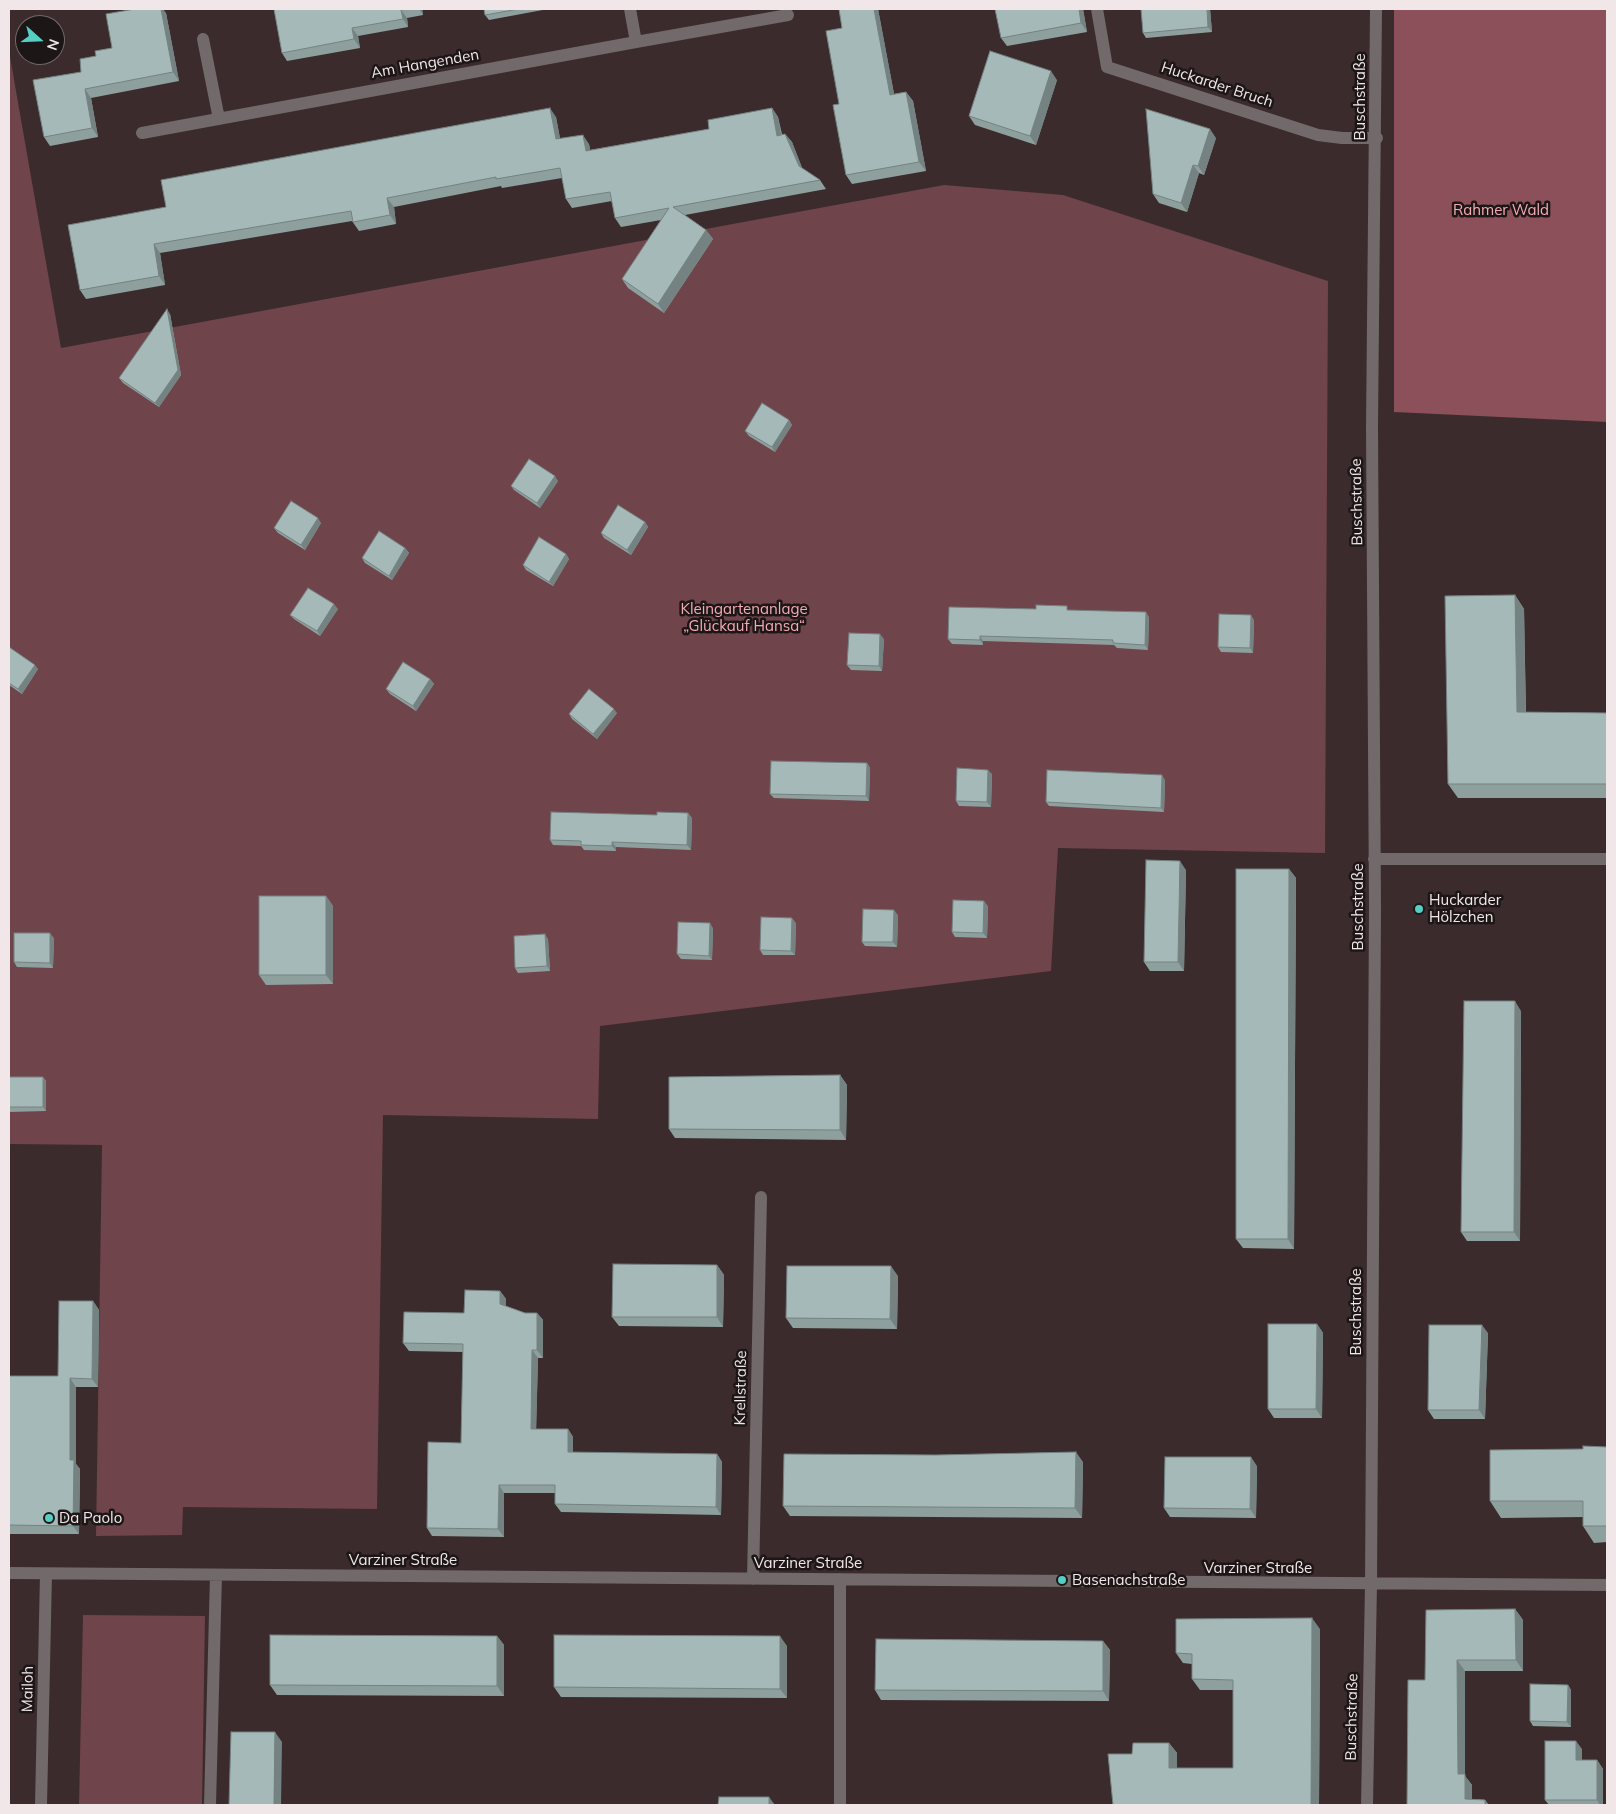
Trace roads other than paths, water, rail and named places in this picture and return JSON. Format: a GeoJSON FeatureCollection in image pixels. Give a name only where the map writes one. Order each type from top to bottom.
{"type":"FeatureCollection","features":[{"type":"Feature","properties":{"kind":"street"},"geometry":{"type":"LineString","coordinates":[[630,9],[636,42]]}},
{"type":"Feature","properties":{"kind":"street","name":"Huckarder Bruch"},"geometry":{"type":"LineString","coordinates":[[1097,9],[1107,67],[1318,135],[1342,138],[1376,138]]}},
{"type":"Feature","properties":{"kind":"street","name":"Buschstraße"},"geometry":{"type":"LineString","coordinates":[[1367,1805],[1371,1584],[1374,859],[1372,428],[1376,9]]}},
{"type":"Feature","properties":{"kind":"street","name":"Am Hangenden"},"geometry":{"type":"LineString","coordinates":[[142,133],[788,15]]}},
{"type":"Feature","properties":{"kind":"street"},"geometry":{"type":"LineString","coordinates":[[203,39],[219,119]]}},
{"type":"Feature","properties":{"kind":"street"},"geometry":{"type":"LineString","coordinates":[[1374,859],[1607,859]]}},
{"type":"Feature","properties":{"kind":"street","name":"Krellstraße"},"geometry":{"type":"LineString","coordinates":[[753,1579],[761,1197]]}},
{"type":"Feature","properties":{"kind":"street","name":"Varziner Straße"},"geometry":{"type":"LineString","coordinates":[[9,1574],[1607,1585]]}},
{"type":"Feature","properties":{"kind":"street","name":"Mailoh"},"geometry":{"type":"LineString","coordinates":[[41,1805],[46,1574]]}},
{"type":"Feature","properties":{"kind":"street"},"geometry":{"type":"LineString","coordinates":[[210,1805],[216,1575]]}},
{"type":"Feature","properties":{"kind":"street"},"geometry":{"type":"LineString","coordinates":[[840,1579],[840,1805]]}},
{"type":"Feature","properties":{"kind":"place","name":"Huckarder Hölzchen"},"geometry":{"type":"Point","coordinates":[1419,909]}},
{"type":"Feature","properties":{"kind":"place","name":"Da Paolo"},"geometry":{"type":"Point","coordinates":[49,1518]}},
{"type":"Feature","properties":{"kind":"place","name":"Basenachstraße"},"geometry":{"type":"Point","coordinates":[1062,1580]}},
{"type":"Feature","properties":{"kind":"park label","name":"Rahmer Wald"},"geometry":{"type":"Point","coordinates":[1501,210]}},
{"type":"Feature","properties":{"kind":"park label","name":"Kleingartenanlage „Glückauf Hansa“"},"geometry":{"type":"Point","coordinates":[744,618]}}]}
